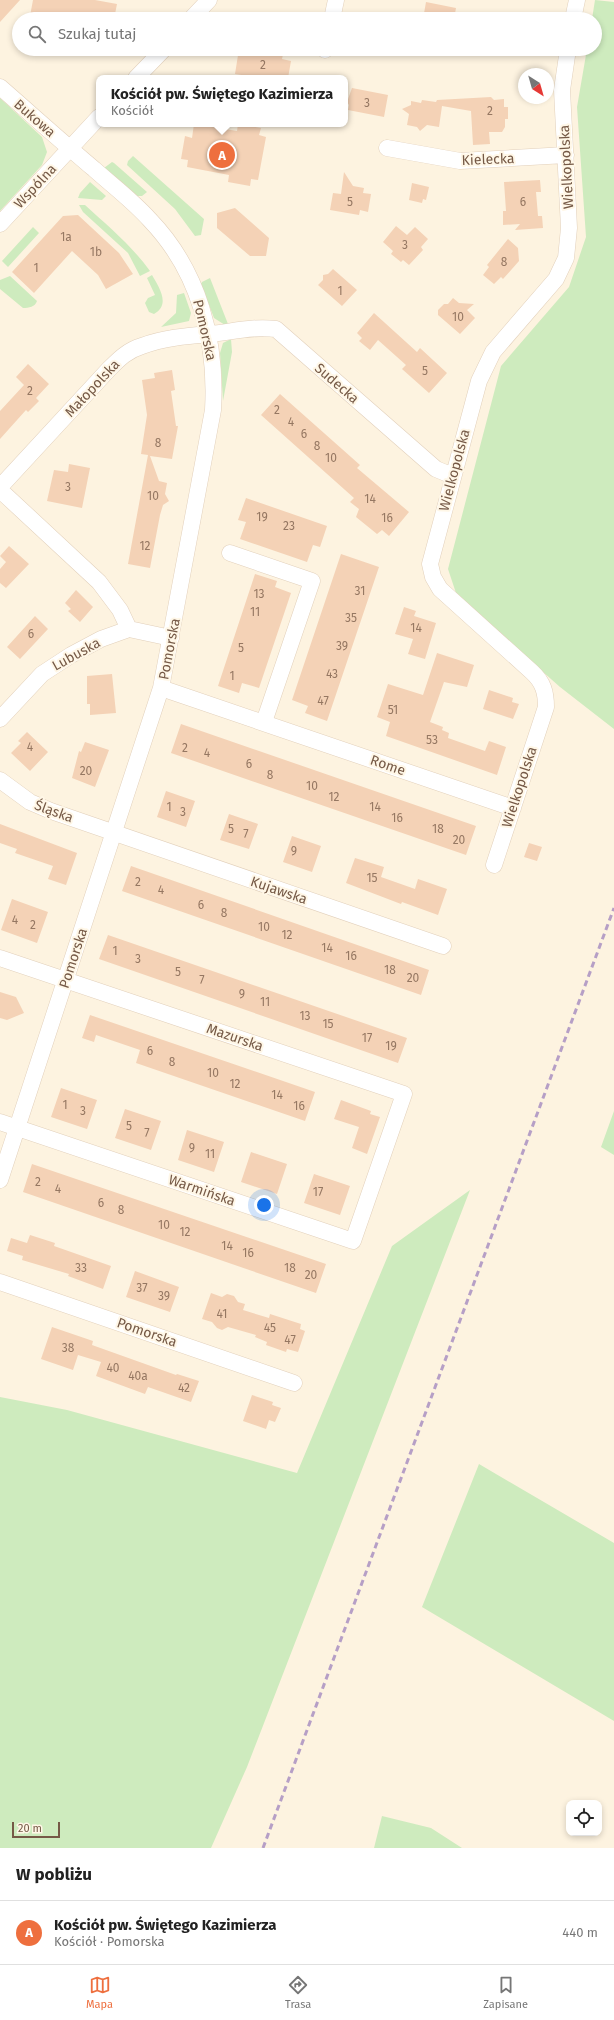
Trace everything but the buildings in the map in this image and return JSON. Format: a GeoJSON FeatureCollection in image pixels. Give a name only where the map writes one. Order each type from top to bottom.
{"type":"FeatureCollection","features":[{"type":"Feature","properties":{"kind":"street"},"geometry":{"type":"LineString","coordinates":[[198,12],[209,0]]}},
{"type":"Feature","properties":{"kind":"street"},"geometry":{"type":"LineString","coordinates":[[333,12],[336,0]]}},
{"type":"Feature","properties":{"kind":"street"},"geometry":{"type":"LineString","coordinates":[[575,12],[577,0]]}},
{"type":"Feature","properties":{"kind":"street"},"geometry":{"type":"LineString","coordinates":[[139,75],[157,56]]}},
{"type":"Feature","properties":{"kind":"street","name":"Wielkopolska"},"geometry":{"type":"LineString","coordinates":[[494,865],[546,707],[544,688],[539,679],[440,589],[433,577],[430,564],[431,555],[479,381],[493,352],[556,279],[566,258],[569,228],[562,90],[567,56]]}},
{"type":"Feature","properties":{"kind":"street","name":"Bukowa"},"geometry":{"type":"LineString","coordinates":[[0,87],[70,148]]}},
{"type":"Feature","properties":{"kind":"street","name":"Wspólna"},"geometry":{"type":"LineString","coordinates":[[0,224],[96,120]]}},
{"type":"Feature","properties":{"kind":"street","name":"Pomorska"},"geometry":{"type":"LineString","coordinates":[[0,1180],[162,688],[214,410],[214,370],[209,334],[204,313],[191,280],[167,240],[132,203],[70,148]]}},
{"type":"Feature","properties":{"kind":"street","name":"Kielecka"},"geometry":{"type":"LineString","coordinates":[[387,148],[460,162],[566,155]]}},
{"type":"Feature","properties":{"kind":"street","name":"Sudecka"},"geometry":{"type":"LineString","coordinates":[[209,334],[261,327],[276,329],[436,469],[453,476]]}},
{"type":"Feature","properties":{"kind":"street","name":"Małopolska"},"geometry":{"type":"LineString","coordinates":[[129,630],[120,610],[99,582],[0,488],[118,359],[142,346],[190,335],[209,334]]}},
{"type":"Feature","properties":{"kind":"street"},"geometry":{"type":"LineString","coordinates":[[230,553],[312,581],[264,722]]}},
{"type":"Feature","properties":{"kind":"street","name":"Lubuska"},"geometry":{"type":"LineString","coordinates":[[0,719],[42,674],[71,655],[101,639],[129,630],[171,638]]}},
{"type":"Feature","properties":{"kind":"street","name":"Rome"},"geometry":{"type":"LineString","coordinates":[[162,688],[513,808]]}},
{"type":"Feature","properties":{"kind":"street","name":"Śląska"},"geometry":{"type":"LineString","coordinates":[[0,780],[30,802],[114,833]]}},
{"type":"Feature","properties":{"kind":"street","name":"Kujawska"},"geometry":{"type":"LineString","coordinates":[[114,833],[443,946]]}},
{"type":"Feature","properties":{"kind":"street","name":"Mazurska"},"geometry":{"type":"LineString","coordinates":[[0,958],[404,1094]]}},
{"type":"Feature","properties":{"kind":"street","name":"Warmińska"},"geometry":{"type":"LineString","coordinates":[[17,1128],[353,1241],[404,1094]]}},
{"type":"Feature","properties":{"kind":"street"},"geometry":{"type":"LineString","coordinates":[[0,1122],[17,1128]]}},
{"type":"Feature","properties":{"kind":"street","name":"Pomorska"},"geometry":{"type":"LineString","coordinates":[[0,1282],[294,1383]]}},
{"type":"Feature","properties":{"kind":"green space"},"geometry":{"type":"Polygon","coordinates":[[[595,0],[614,2],[614,729],[560,687],[457,596],[448,569],[501,366],[569,287],[586,237],[577,107],[586,56],[602,56],[602,12],[593,12],[595,0]]]}},
{"type":"Feature","properties":{"kind":"green space"},"geometry":{"type":"Polygon","coordinates":[[[0,98],[42,137],[47,152],[42,165],[0,211],[0,98]]]}},
{"type":"Feature","properties":{"kind":"green space"},"geometry":{"type":"Polygon","coordinates":[[[133,156],[204,219],[201,235],[195,236],[175,209],[127,165],[128,161],[133,156]]]}},
{"type":"Feature","properties":{"kind":"green space"},"geometry":{"type":"Polygon","coordinates":[[[112,162],[147,192],[142,196],[135,196],[104,168],[112,162]]]}},
{"type":"Feature","properties":{"kind":"green space"},"geometry":{"type":"Polygon","coordinates":[[[90,182],[106,196],[102,200],[78,198],[80,193],[90,182]]]}},
{"type":"Feature","properties":{"kind":"green space"},"geometry":{"type":"Polygon","coordinates":[[[79,205],[85,205],[111,229],[128,245],[150,271],[140,276],[128,253],[83,212],[79,205]]]}},
{"type":"Feature","properties":{"kind":"green space"},"geometry":{"type":"Polygon","coordinates":[[[33,227],[39,233],[8,267],[2,261],[33,227]]]}},
{"type":"Feature","properties":{"kind":"green space"},"geometry":{"type":"Polygon","coordinates":[[[152,275],[160,290],[163,301],[162,306],[154,314],[149,312],[145,303],[148,298],[155,295],[147,278],[152,275]]]}},
{"type":"Feature","properties":{"kind":"green space"},"geometry":{"type":"Polygon","coordinates":[[[10,276],[37,301],[35,305],[23,308],[0,289],[0,280],[10,276]]]}},
{"type":"Feature","properties":{"kind":"green space"},"geometry":{"type":"Polygon","coordinates":[[[210,278],[228,324],[225,325],[214,318],[201,284],[210,278]]]}},
{"type":"Feature","properties":{"kind":"green space"},"geometry":{"type":"Polygon","coordinates":[[[184,293],[191,313],[189,321],[161,327],[176,313],[177,295],[184,293]]]}},
{"type":"Feature","properties":{"kind":"green space"},"geometry":{"type":"Polygon","coordinates":[[[231,339],[232,352],[223,401],[220,353],[223,343],[231,339]]]}},
{"type":"Feature","properties":{"kind":"green space"},"geometry":{"type":"Polygon","coordinates":[[[614,1111],[614,1155],[601,1147],[614,1111]]]}},
{"type":"Feature","properties":{"kind":"green space"},"geometry":{"type":"Polygon","coordinates":[[[470,1190],[247,1767],[211,1848],[0,1848],[0,1397],[67,1410],[297,1473],[392,1246],[470,1190]]]}},
{"type":"Feature","properties":{"kind":"green space"},"geometry":{"type":"Polygon","coordinates":[[[479,1464],[614,1543],[614,1721],[422,1607],[479,1464]]]}},
{"type":"Feature","properties":{"kind":"green space"},"geometry":{"type":"Polygon","coordinates":[[[382,1816],[431,1828],[462,1848],[374,1848],[382,1816]]]}},
{"type":"Feature","properties":{"kind":"railway"},"geometry":{"type":"LineString","coordinates":[[263,1848],[614,908]]}},
{"type":"Feature","properties":{"kind":"place","name":"Kościół pw. Świętego Kazimierza"},"geometry":{"type":"Point","coordinates":[222,155]}}]}
